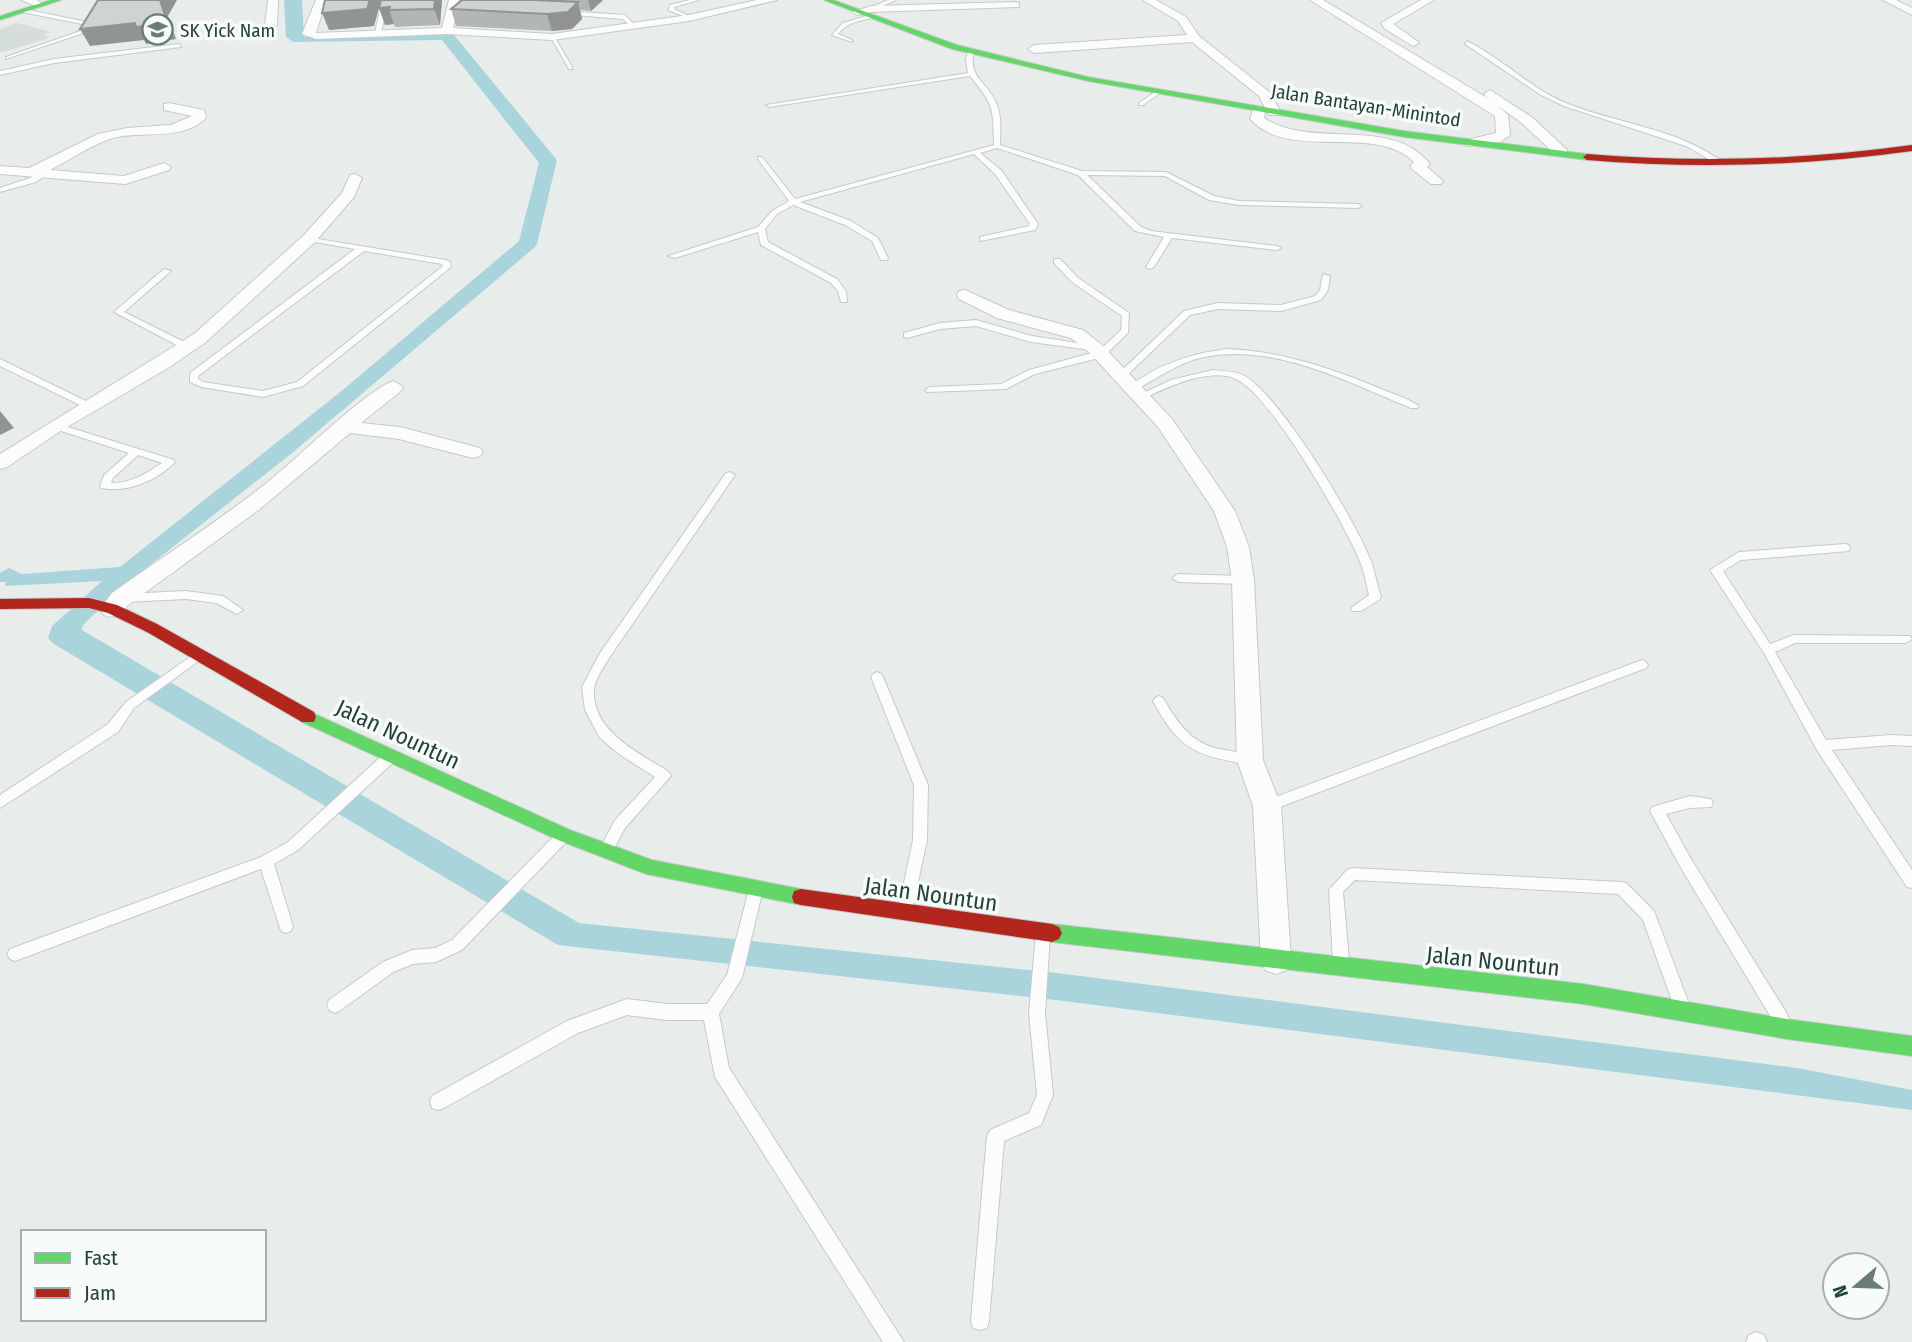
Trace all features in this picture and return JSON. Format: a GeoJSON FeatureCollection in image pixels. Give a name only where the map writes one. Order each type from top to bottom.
{"type":"FeatureCollection","features":[{"type":"Feature","properties":{"kind":"main road"},"geometry":{"type":"LineString","coordinates":[[0,16],[33,4],[58,0]]}},
{"type":"Feature","properties":{"kind":"main road","name":"Jalan Bantayan-Minintod"},"geometry":{"type":"LineString","coordinates":[[827,0],[971,51],[1157,93],[1472,143],[1614,160],[1721,164],[1810,162],[1912,148]]}},
{"type":"Feature","properties":{"kind":"main road","name":"Jalan Nountun"},"geometry":{"type":"LineString","coordinates":[[0,604],[116,604],[314,720],[564,835],[652,868],[756,890],[904,914],[1276,960],[1583,994],[1787,1029],[1912,1046]]}},
{"type":"Feature","properties":{"kind":"street"},"geometry":{"type":"LineString","coordinates":[[258,31],[268,29],[271,25],[273,0]]}},
{"type":"Feature","properties":{"kind":"street"},"geometry":{"type":"LineString","coordinates":[[321,0],[308,34],[316,36],[447,31],[552,37],[689,18],[765,1]]}},
{"type":"Feature","properties":{"kind":"street"},"geometry":{"type":"LineString","coordinates":[[1148,0],[1182,19],[1195,37],[1264,94],[1272,105],[1257,118],[1272,130],[1294,136],[1343,138],[1413,152],[1423,164],[1417,166],[1436,181]]}},
{"type":"Feature","properties":{"kind":"street"},"geometry":{"type":"LineString","coordinates":[[1315,0],[1489,105],[1501,115],[1503,135],[1472,143]]}},
{"type":"Feature","properties":{"kind":"street"},"geometry":{"type":"LineString","coordinates":[[1429,0],[1387,23],[1389,27],[1519,112],[1542,131],[1562,153]]}},
{"type":"Feature","properties":{"kind":"street"},"geometry":{"type":"LineString","coordinates":[[1888,0],[1912,12]]}},
{"type":"Feature","properties":{"kind":"street"},"geometry":{"type":"LineString","coordinates":[[866,12],[1015,5]]}},
{"type":"Feature","properties":{"kind":"street"},"geometry":{"type":"LineString","coordinates":[[447,31],[457,6]]}},
{"type":"Feature","properties":{"kind":"street"},"geometry":{"type":"LineString","coordinates":[[1034,49],[1195,37]]}},
{"type":"Feature","properties":{"kind":"street"},"geometry":{"type":"LineString","coordinates":[[38,172],[105,136],[172,131],[199,118],[199,113],[169,107]]}},
{"type":"Feature","properties":{"kind":"street"},"geometry":{"type":"LineString","coordinates":[[0,170],[132,179],[164,167]]}},
{"type":"Feature","properties":{"kind":"street"},"geometry":{"type":"LineString","coordinates":[[0,463],[55,426],[187,347],[310,239],[349,194],[355,178]]}},
{"type":"Feature","properties":{"kind":"street"},"geometry":{"type":"LineString","coordinates":[[132,179],[145,193]]}},
{"type":"Feature","properties":{"kind":"street"},"geometry":{"type":"LineString","coordinates":[[965,295],[1003,314],[1077,334],[1131,387],[1188,456],[1224,511],[1238,547],[1243,580],[1250,761],[1266,806],[1276,960]]}},
{"type":"Feature","properties":{"kind":"street"},"geometry":{"type":"LineString","coordinates":[[116,604],[293,472],[348,427],[374,401],[394,387]]}},
{"type":"Feature","properties":{"kind":"street"},"geometry":{"type":"LineString","coordinates":[[348,427],[400,433],[473,452]]}},
{"type":"Feature","properties":{"kind":"lane"},"geometry":{"type":"LineString","coordinates":[[378,33],[385,0]]}},
{"type":"Feature","properties":{"kind":"lane"},"geometry":{"type":"LineString","coordinates":[[689,18],[671,10],[672,6],[696,0]]}},
{"type":"Feature","properties":{"kind":"lane"},"geometry":{"type":"LineString","coordinates":[[849,41],[835,34],[835,30],[893,0]]}},
{"type":"Feature","properties":{"kind":"lane"},"geometry":{"type":"LineString","coordinates":[[8,58],[89,30],[90,24],[33,4]]}},
{"type":"Feature","properties":{"kind":"lane"},"geometry":{"type":"LineString","coordinates":[[553,12],[625,17],[633,26]]}},
{"type":"Feature","properties":{"kind":"lane"},"geometry":{"type":"LineString","coordinates":[[552,37],[571,68]]}},
{"type":"Feature","properties":{"kind":"lane"},"geometry":{"type":"LineString","coordinates":[[1467,43],[1543,94],[1566,105],[1675,140],[1721,164]]}},
{"type":"Feature","properties":{"kind":"lane"},"geometry":{"type":"LineString","coordinates":[[0,73],[54,61],[179,46]]}},
{"type":"Feature","properties":{"kind":"lane"},"geometry":{"type":"LineString","coordinates":[[971,51],[967,63],[971,74],[992,99],[1000,127],[997,146]]}},
{"type":"Feature","properties":{"kind":"lane"},"geometry":{"type":"LineString","coordinates":[[769,106],[971,74]]}},
{"type":"Feature","properties":{"kind":"lane"},"geometry":{"type":"LineString","coordinates":[[1141,104],[1157,93]]}},
{"type":"Feature","properties":{"kind":"lane"},"geometry":{"type":"LineString","coordinates":[[844,300],[842,291],[834,281],[764,243],[761,229],[767,217],[778,208],[793,202],[976,154],[997,146],[1081,173],[1166,174],[1212,198],[1239,203],[1358,205]]}},
{"type":"Feature","properties":{"kind":"lane"},"geometry":{"type":"LineString","coordinates":[[976,154],[998,172],[1034,224],[1032,228],[983,239]]}},
{"type":"Feature","properties":{"kind":"lane"},"geometry":{"type":"LineString","coordinates":[[760,158],[793,202],[848,223],[875,240],[884,258]]}},
{"type":"Feature","properties":{"kind":"lane"},"geometry":{"type":"LineString","coordinates":[[0,190],[33,180],[38,172]]}},
{"type":"Feature","properties":{"kind":"lane"},"geometry":{"type":"LineString","coordinates":[[1081,173],[1138,229],[1169,236],[1277,248]]}},
{"type":"Feature","properties":{"kind":"lane"},"geometry":{"type":"LineString","coordinates":[[672,256],[761,229]]}},
{"type":"Feature","properties":{"kind":"lane"},"geometry":{"type":"LineString","coordinates":[[1150,267],[1169,236]]}},
{"type":"Feature","properties":{"kind":"lane"},"geometry":{"type":"LineString","coordinates":[[310,239],[446,262],[447,267],[300,384],[264,394],[201,384],[193,380],[193,375],[362,248]]}},
{"type":"Feature","properties":{"kind":"lane"},"geometry":{"type":"LineString","coordinates":[[930,390],[1003,387],[1032,372],[1098,352],[1125,331],[1126,315],[1075,280],[1057,261]]}},
{"type":"Feature","properties":{"kind":"lane"},"geometry":{"type":"LineString","coordinates":[[167,271],[118,312],[187,347]]}},
{"type":"Feature","properties":{"kind":"lane"},"geometry":{"type":"LineString","coordinates":[[1131,387],[1187,313],[1218,306],[1281,308],[1299,305],[1318,298],[1324,290],[1326,276]]}},
{"type":"Feature","properties":{"kind":"lane"},"geometry":{"type":"LineString","coordinates":[[907,335],[940,326],[976,323],[1031,339],[1098,352]]}},
{"type":"Feature","properties":{"kind":"lane"},"geometry":{"type":"LineString","coordinates":[[1131,387],[1170,367],[1200,356],[1233,350],[1315,367],[1414,406]]}},
{"type":"Feature","properties":{"kind":"lane"},"geometry":{"type":"LineString","coordinates":[[0,362],[89,406]]}},
{"type":"Feature","properties":{"kind":"lane"},"geometry":{"type":"LineString","coordinates":[[1131,387],[1228,374],[1240,376],[1250,382],[1292,435],[1325,487],[1364,558],[1375,597],[1357,608]]}},
{"type":"Feature","properties":{"kind":"lane"},"geometry":{"type":"LineString","coordinates":[[55,426],[136,452],[170,463],[140,482],[124,488],[106,486],[108,477],[136,452]]}},
{"type":"Feature","properties":{"kind":"lane"},"geometry":{"type":"LineString","coordinates":[[606,850],[621,824],[664,776],[605,734],[591,710],[588,687],[604,656],[730,475]]}},
{"type":"Feature","properties":{"kind":"lane"},"geometry":{"type":"LineString","coordinates":[[1846,548],[1739,556],[1716,570],[1768,650],[1822,746],[1912,883]]}},
{"type":"Feature","properties":{"kind":"lane"},"geometry":{"type":"LineString","coordinates":[[1178,578],[1243,580]]}},
{"type":"Feature","properties":{"kind":"lane"},"geometry":{"type":"LineString","coordinates":[[116,604],[186,595],[219,599],[237,610]]}},
{"type":"Feature","properties":{"kind":"lane"},"geometry":{"type":"LineString","coordinates":[[1768,650],[1794,639],[1906,639]]}},
{"type":"Feature","properties":{"kind":"lane"},"geometry":{"type":"LineString","coordinates":[[0,802],[113,728],[130,705],[200,654]]}},
{"type":"Feature","properties":{"kind":"lane"},"geometry":{"type":"LineString","coordinates":[[1266,806],[1642,665]]}},
{"type":"Feature","properties":{"kind":"lane"},"geometry":{"type":"LineString","coordinates":[[877,677],[921,785],[920,840],[904,914]]}},
{"type":"Feature","properties":{"kind":"lane"},"geometry":{"type":"LineString","coordinates":[[1159,701],[1173,727],[1192,746],[1250,761]]}},
{"type":"Feature","properties":{"kind":"lane"},"geometry":{"type":"LineString","coordinates":[[1822,746],[1891,740],[1912,741]]}},
{"type":"Feature","properties":{"kind":"lane"},"geometry":{"type":"LineString","coordinates":[[15,954],[266,861],[293,846],[391,756]]}},
{"type":"Feature","properties":{"kind":"lane"},"geometry":{"type":"LineString","coordinates":[[1706,803],[1690,802],[1657,811],[1681,859],[1732,934],[1787,1029]]}},
{"type":"Feature","properties":{"kind":"lane"},"geometry":{"type":"LineString","coordinates":[[335,1005],[388,967],[412,957],[436,955],[457,945],[564,835]]}},
{"type":"Feature","properties":{"kind":"lane"},"geometry":{"type":"LineString","coordinates":[[266,861],[286,926]]}},
{"type":"Feature","properties":{"kind":"lane"},"geometry":{"type":"LineString","coordinates":[[1341,967],[1336,890],[1352,874],[1621,888],[1649,916],[1684,1010]]}},
{"type":"Feature","properties":{"kind":"lane"},"geometry":{"type":"LineString","coordinates":[[756,890],[734,978],[710,1012],[721,1071],[894,1342]]}},
{"type":"Feature","properties":{"kind":"lane"},"geometry":{"type":"LineString","coordinates":[[980,1321],[996,1136],[1035,1119],[1045,1095],[1037,1013],[1043,932]]}},
{"type":"Feature","properties":{"kind":"lane"},"geometry":{"type":"LineString","coordinates":[[438,1102],[573,1027],[626,1007],[667,1012],[710,1012]]}},
{"type":"Feature","properties":{"kind":"shaded area"},"geometry":{"type":"Polygon","coordinates":[[[16,23],[52,32],[44,35],[49,38],[0,53],[0,29],[16,23]]]}},
{"type":"Feature","properties":{"kind":"water"},"geometry":{"type":"Polygon","coordinates":[[[284,0],[302,0],[304,37],[454,35],[557,160],[537,244],[292,453],[126,584],[83,625],[82,630],[579,923],[1057,973],[1797,1068],[1912,1090],[1912,1110],[1056,1000],[558,945],[54,644],[48,638],[52,626],[102,581],[5,586],[6,582],[0,582],[0,573],[9,568],[22,574],[120,567],[344,389],[519,241],[539,163],[442,40],[293,42],[286,37],[284,0]]]}},
{"type":"Feature","properties":{"kind":"building"},"geometry":{"type":"Polygon","coordinates":[[[98,0],[160,0],[167,22],[136,27],[135,23],[80,29],[98,0]]]}},
{"type":"Feature","properties":{"kind":"building"},"geometry":{"type":"Polygon","coordinates":[[[325,0],[370,0],[367,9],[322,13],[325,0]]]}},
{"type":"Feature","properties":{"kind":"building"},"geometry":{"type":"Polygon","coordinates":[[[381,0],[435,0],[434,9],[389,10],[390,7],[379,8],[381,0]]]}},
{"type":"Feature","properties":{"kind":"building"},"geometry":{"type":"Polygon","coordinates":[[[462,0],[578,2],[568,12],[547,14],[451,9],[462,0]]]}},
{"type":"Feature","properties":{"kind":"traffic: fast"},"geometry":{"type":"LineString","coordinates":[[0,18],[58,0]]}},
{"type":"Feature","properties":{"kind":"traffic: fast"},"geometry":{"type":"LineString","coordinates":[[827,0],[955,47],[1088,79],[1404,134],[1587,157]]}},
{"type":"Feature","properties":{"kind":"traffic: fast"},"geometry":{"type":"LineString","coordinates":[[308,717],[564,835],[652,868],[801,897]]}},
{"type":"Feature","properties":{"kind":"traffic: fast"},"geometry":{"type":"LineString","coordinates":[[1052,933],[1583,994],[1787,1029],[1912,1046]]}},
{"type":"Feature","properties":{"kind":"traffic: jam"},"geometry":{"type":"LineString","coordinates":[[1587,157],[1670,163],[1750,163],[1830,158],[1912,148]]}},
{"type":"Feature","properties":{"kind":"traffic: jam"},"geometry":{"type":"LineString","coordinates":[[0,604],[89,603],[112,609],[152,628],[308,717]]}},
{"type":"Feature","properties":{"kind":"traffic: jam"},"geometry":{"type":"LineString","coordinates":[[801,897],[1052,933]]}},
{"type":"Feature","properties":{"kind":"place","name":"SK Yick Nam"},"geometry":{"type":"Point","coordinates":[157,30]}}]}
